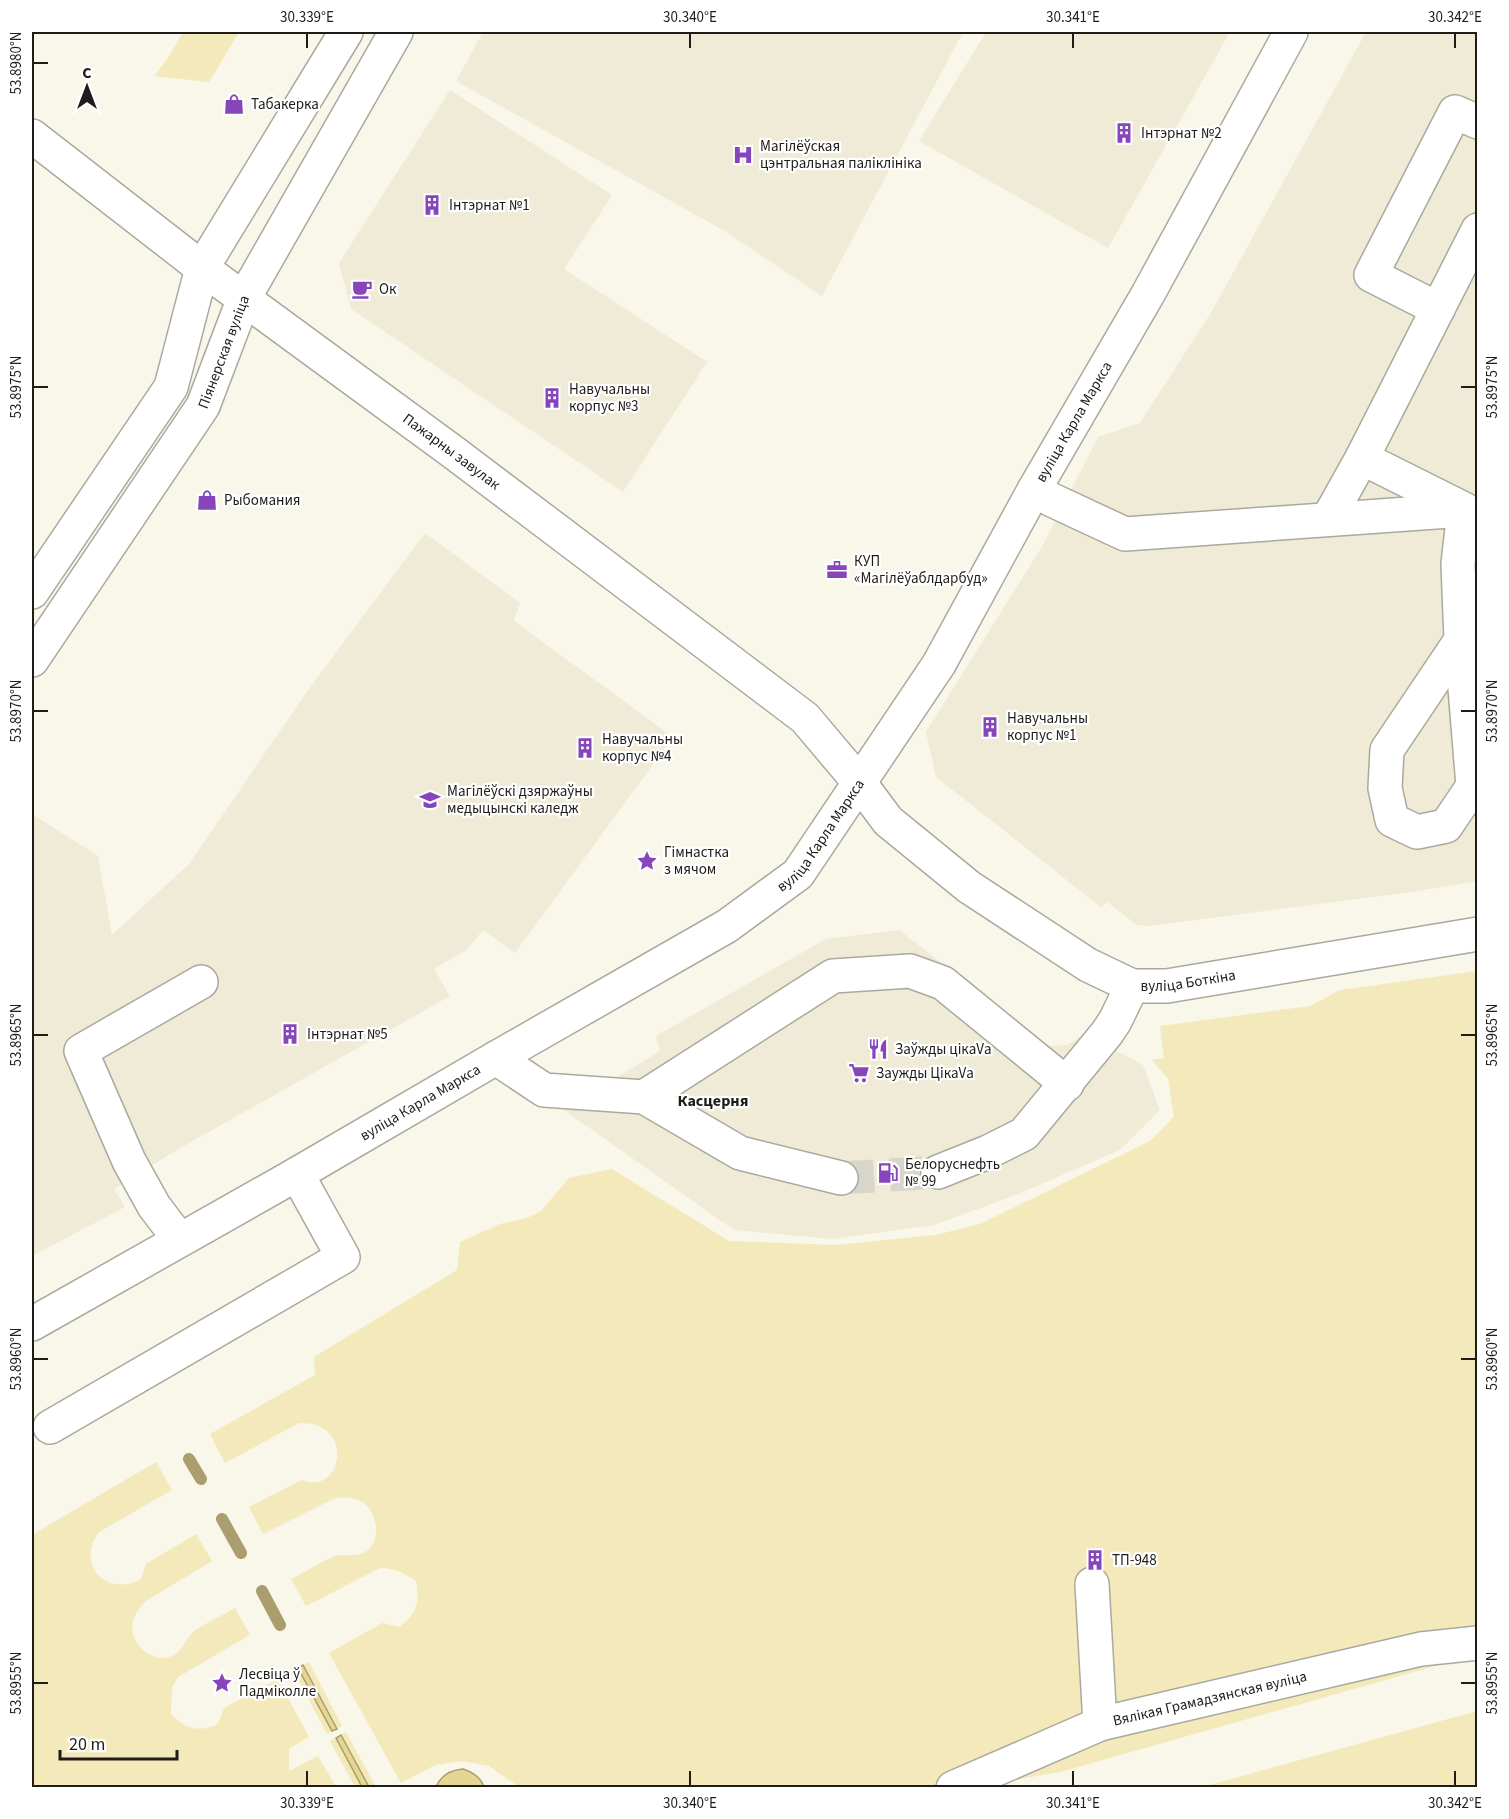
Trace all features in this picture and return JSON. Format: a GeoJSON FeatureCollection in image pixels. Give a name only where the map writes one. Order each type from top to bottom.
{"type":"FeatureCollection","features":[{"type":"Feature","properties":{"kind":"main road"},"geometry":{"type":"LineString","coordinates":[[32,592],[171,387],[202,268],[346,32]]}},
{"type":"Feature","properties":{"kind":"main road","name":"Піянерская вуліца"},"geometry":{"type":"LineString","coordinates":[[32,660],[203,406],[244,298],[396,32]]}},
{"type":"Feature","properties":{"kind":"main road","name":"вуліца Карла Маркса"},"geometry":{"type":"LineString","coordinates":[[32,1324],[727,926],[798,874],[939,664],[1034,490],[1148,294],[1291,32]]}},
{"type":"Feature","properties":{"kind":"main road"},"geometry":{"type":"LineString","coordinates":[[1438,309],[1371,275],[1455,112],[1478,122]]}},
{"type":"Feature","properties":{"kind":"main road","name":"Пажарны завулак"},"geometry":{"type":"LineString","coordinates":[[32,136],[202,268],[805,718],[859,782]]}},
{"type":"Feature","properties":{"kind":"main road"},"geometry":{"type":"LineString","coordinates":[[1328,519],[1362,458],[1478,230]]}},
{"type":"Feature","properties":{"kind":"main road"},"geometry":{"type":"LineString","coordinates":[[1362,458],[1471,509]]}},
{"type":"Feature","properties":{"kind":"main road"},"geometry":{"type":"LineString","coordinates":[[1034,490],[1125,534],[1471,509]]}},
{"type":"Feature","properties":{"kind":"main road"},"geometry":{"type":"LineString","coordinates":[[1461,640],[1387,750],[1385,788],[1392,820],[1417,832],[1446,826],[1473,786],[1461,640],[1458,564],[1471,509]]}},
{"type":"Feature","properties":{"kind":"main road","name":"вуліца Боткіна"},"geometry":{"type":"LineString","coordinates":[[859,782],[888,821],[969,887],[1088,965],[1132,987],[1167,986],[1478,934]]}},
{"type":"Feature","properties":{"kind":"main road"},"geometry":{"type":"LineString","coordinates":[[644,1097],[833,976],[910,971],[943,983],[1066,1084]]}},
{"type":"Feature","properties":{"kind":"main road"},"geometry":{"type":"LineString","coordinates":[[178,1239],[154,1206],[129,1161],[81,1051],[201,982]]}},
{"type":"Feature","properties":{"kind":"main road"},"geometry":{"type":"LineString","coordinates":[[938,1173],[1024,1134],[1107,1033],[1132,987]]}},
{"type":"Feature","properties":{"kind":"main road"},"geometry":{"type":"LineString","coordinates":[[496,1058],[544,1090],[644,1097],[740,1153],[841,1178]]}},
{"type":"Feature","properties":{"kind":"main road"},"geometry":{"type":"LineString","coordinates":[[50,1427],[343,1257],[297,1174]]}},
{"type":"Feature","properties":{"kind":"main road"},"geometry":{"type":"LineString","coordinates":[[1092,1584],[1100,1724]]}},
{"type":"Feature","properties":{"kind":"main road","name":"Вялікая Грамадзянская вуліца"},"geometry":{"type":"LineString","coordinates":[[953,1788],[1100,1724],[1421,1649],[1478,1643]]}},
{"type":"Feature","properties":{"kind":"shaded area"},"geometry":{"type":"Polygon","coordinates":[[[183,32],[239,32],[209,82],[154,76],[183,32]]]}},
{"type":"Feature","properties":{"kind":"shaded area","name":"Магілёўская цэнтральная паліклініка"},"geometry":{"type":"Polygon","coordinates":[[[483,32],[963,32],[822,296],[723,230],[456,81],[483,32]]]}},
{"type":"Feature","properties":{"kind":"shaded area"},"geometry":{"type":"Polygon","coordinates":[[[986,32],[1230,32],[1108,248],[919,141],[986,32]]]}},
{"type":"Feature","properties":{"kind":"shaded area"},"geometry":{"type":"Polygon","coordinates":[[[1366,32],[1477,32],[1477,881],[1404,893],[1149,926],[1137,925],[1107,902],[1101,907],[936,777],[926,732],[1043,545],[1098,437],[1140,423],[1212,311],[1366,32]]]}},
{"type":"Feature","properties":{"kind":"shaded area"},"geometry":{"type":"Polygon","coordinates":[[[450,90],[612,195],[564,269],[707,362],[623,492],[351,309],[339,263],[450,90]]]}},
{"type":"Feature","properties":{"kind":"shaded area"},"geometry":{"type":"Polygon","coordinates":[[[425,533],[520,603],[514,621],[673,737],[515,953],[483,930],[466,950],[434,969],[450,996],[175,1151],[114,1189],[125,1207],[32,1256],[32,814],[98,856],[112,935],[190,863],[306,693],[425,533]]]}},
{"type":"Feature","properties":{"kind":"shaded area"},"geometry":{"type":"Polygon","coordinates":[[[899,930],[1048,1046],[1067,1045],[1085,1034],[1143,1065],[1160,1110],[1120,1150],[1016,1195],[934,1225],[833,1239],[734,1230],[564,1110],[660,1051],[656,1036],[826,939],[899,930]]]}},
{"type":"Feature","properties":{"kind":"shaded area"},"geometry":{"type":"Polygon","coordinates":[[[1477,971],[1477,1654],[1064,1771],[977,1787],[519,1787],[489,1766],[462,1761],[435,1765],[401,1783],[329,1653],[382,1623],[399,1627],[410,1618],[417,1602],[416,1581],[399,1572],[380,1568],[306,1606],[291,1579],[333,1557],[358,1555],[367,1551],[372,1546],[376,1533],[372,1512],[356,1499],[333,1499],[263,1534],[249,1507],[302,1480],[316,1482],[327,1478],[334,1469],[337,1457],[336,1444],[329,1433],[317,1425],[299,1423],[225,1463],[210,1434],[315,1375],[314,1357],[457,1270],[460,1242],[500,1224],[527,1218],[541,1211],[569,1178],[612,1169],[729,1241],[837,1245],[936,1235],[980,1224],[1150,1141],[1174,1117],[1168,1079],[1152,1060],[1164,1058],[1160,1026],[1310,1006],[1340,990],[1477,971]]]}},
{"type":"Feature","properties":{"kind":"shaded area"},"geometry":{"type":"Polygon","coordinates":[[[156,1462],[172,1490],[99,1532],[92,1544],[93,1566],[98,1575],[106,1581],[128,1584],[141,1579],[146,1564],[196,1534],[212,1561],[143,1604],[133,1620],[132,1629],[135,1640],[150,1655],[171,1657],[179,1651],[194,1631],[235,1608],[250,1635],[178,1677],[172,1687],[171,1714],[193,1728],[211,1727],[218,1724],[224,1708],[278,1679],[309,1737],[289,1749],[289,1771],[318,1756],[336,1787],[32,1787],[32,1535],[156,1462]]]}},
{"type":"Feature","properties":{"kind":"shaded area"},"geometry":{"type":"Polygon","coordinates":[[[309,1662],[342,1726],[337,1729],[303,1665],[309,1662]]]}},
{"type":"Feature","properties":{"kind":"shaded area"},"geometry":{"type":"Polygon","coordinates":[[[303,1665],[337,1729],[332,1731],[298,1668],[303,1665]]]}},
{"type":"Feature","properties":{"kind":"shaded area"},"geometry":{"type":"Polygon","coordinates":[[[298,1668],[332,1731],[327,1734],[293,1670],[298,1668]]]}},
{"type":"Feature","properties":{"kind":"shaded area"},"geometry":{"type":"Polygon","coordinates":[[[1477,1711],[1477,1787],[1202,1787],[1477,1711]]]}},
{"type":"Feature","properties":{"kind":"shaded area"},"geometry":{"type":"Polygon","coordinates":[[[346,1732],[376,1787],[369,1787],[341,1735],[346,1732]]]}},
{"type":"Feature","properties":{"kind":"shaded area"},"geometry":{"type":"Polygon","coordinates":[[[341,1735],[369,1787],[362,1787],[336,1738],[341,1735]]]}},
{"type":"Feature","properties":{"kind":"shaded area"},"geometry":{"type":"Polygon","coordinates":[[[336,1738],[362,1787],[355,1787],[330,1741],[336,1738]]]}},
{"type":"Feature","properties":{"kind":"shaded area"},"geometry":{"type":"Polygon","coordinates":[[[463,1769],[476,1775],[484,1787],[436,1787],[446,1774],[463,1769]]]}},
{"type":"Feature","properties":{"kind":"waterway"},"geometry":{"type":"LineString","coordinates":[[189,1459],[201,1479]]}},
{"type":"Feature","properties":{"kind":"waterway"},"geometry":{"type":"LineString","coordinates":[[222,1519],[241,1553]]}},
{"type":"Feature","properties":{"kind":"waterway"},"geometry":{"type":"LineString","coordinates":[[262,1591],[280,1625]]}},
{"type":"Feature","properties":{"kind":"tunnel"},"geometry":{"type":"LineString","coordinates":[[841,1178],[938,1172]]}},
{"type":"Feature","properties":{"kind":"place","name":"Табакерка"},"geometry":{"type":"Point","coordinates":[234,104]}},
{"type":"Feature","properties":{"kind":"place","name":"Інтэрнат №2"},"geometry":{"type":"Point","coordinates":[1124,133]}},
{"type":"Feature","properties":{"kind":"place","name":"Магілёўская цэнтральная паліклініка"},"geometry":{"type":"Point","coordinates":[743,155]}},
{"type":"Feature","properties":{"kind":"place","name":"Інтэрнат №1"},"geometry":{"type":"Point","coordinates":[432,205]}},
{"type":"Feature","properties":{"kind":"place","name":"Ок"},"geometry":{"type":"Point","coordinates":[362,289]}},
{"type":"Feature","properties":{"kind":"place","name":"Навучальны корпус №3"},"geometry":{"type":"Point","coordinates":[552,398]}},
{"type":"Feature","properties":{"kind":"place","name":"Рыбомания"},"geometry":{"type":"Point","coordinates":[207,500]}},
{"type":"Feature","properties":{"kind":"place","name":"КУП «Магілёўаблдарбуд»"},"geometry":{"type":"Point","coordinates":[837,570]}},
{"type":"Feature","properties":{"kind":"place","name":"Навучальны корпус №1"},"geometry":{"type":"Point","coordinates":[990,727]}},
{"type":"Feature","properties":{"kind":"place","name":"Навучальны корпус №4"},"geometry":{"type":"Point","coordinates":[585,748]}},
{"type":"Feature","properties":{"kind":"place","name":"Магілёўскі дзяржаўны медыцынскі каледж"},"geometry":{"type":"Point","coordinates":[430,800]}},
{"type":"Feature","properties":{"kind":"place","name":"Гімнастка з мячом"},"geometry":{"type":"Point","coordinates":[647,861]}},
{"type":"Feature","properties":{"kind":"place","name":"Інтэрнат №5"},"geometry":{"type":"Point","coordinates":[290,1034]}},
{"type":"Feature","properties":{"kind":"place","name":"Заўжды цікаVа"},"geometry":{"type":"Point","coordinates":[878,1049]}},
{"type":"Feature","properties":{"kind":"place","name":"Заужды ЦікаVа"},"geometry":{"type":"Point","coordinates":[859,1073]}},
{"type":"Feature","properties":{"kind":"place","name":"Белоруснефть № 99"},"geometry":{"type":"Point","coordinates":[888,1173]}},
{"type":"Feature","properties":{"kind":"place","name":"ТП-948"},"geometry":{"type":"Point","coordinates":[1095,1560]}},
{"type":"Feature","properties":{"kind":"place","name":"Лесвіца ў Падміколле"},"geometry":{"type":"Point","coordinates":[222,1683]}},
{"type":"Feature","properties":{"kind":"district","name":"Касцерня"},"geometry":{"type":"Point","coordinates":[713,1101]}}]}
